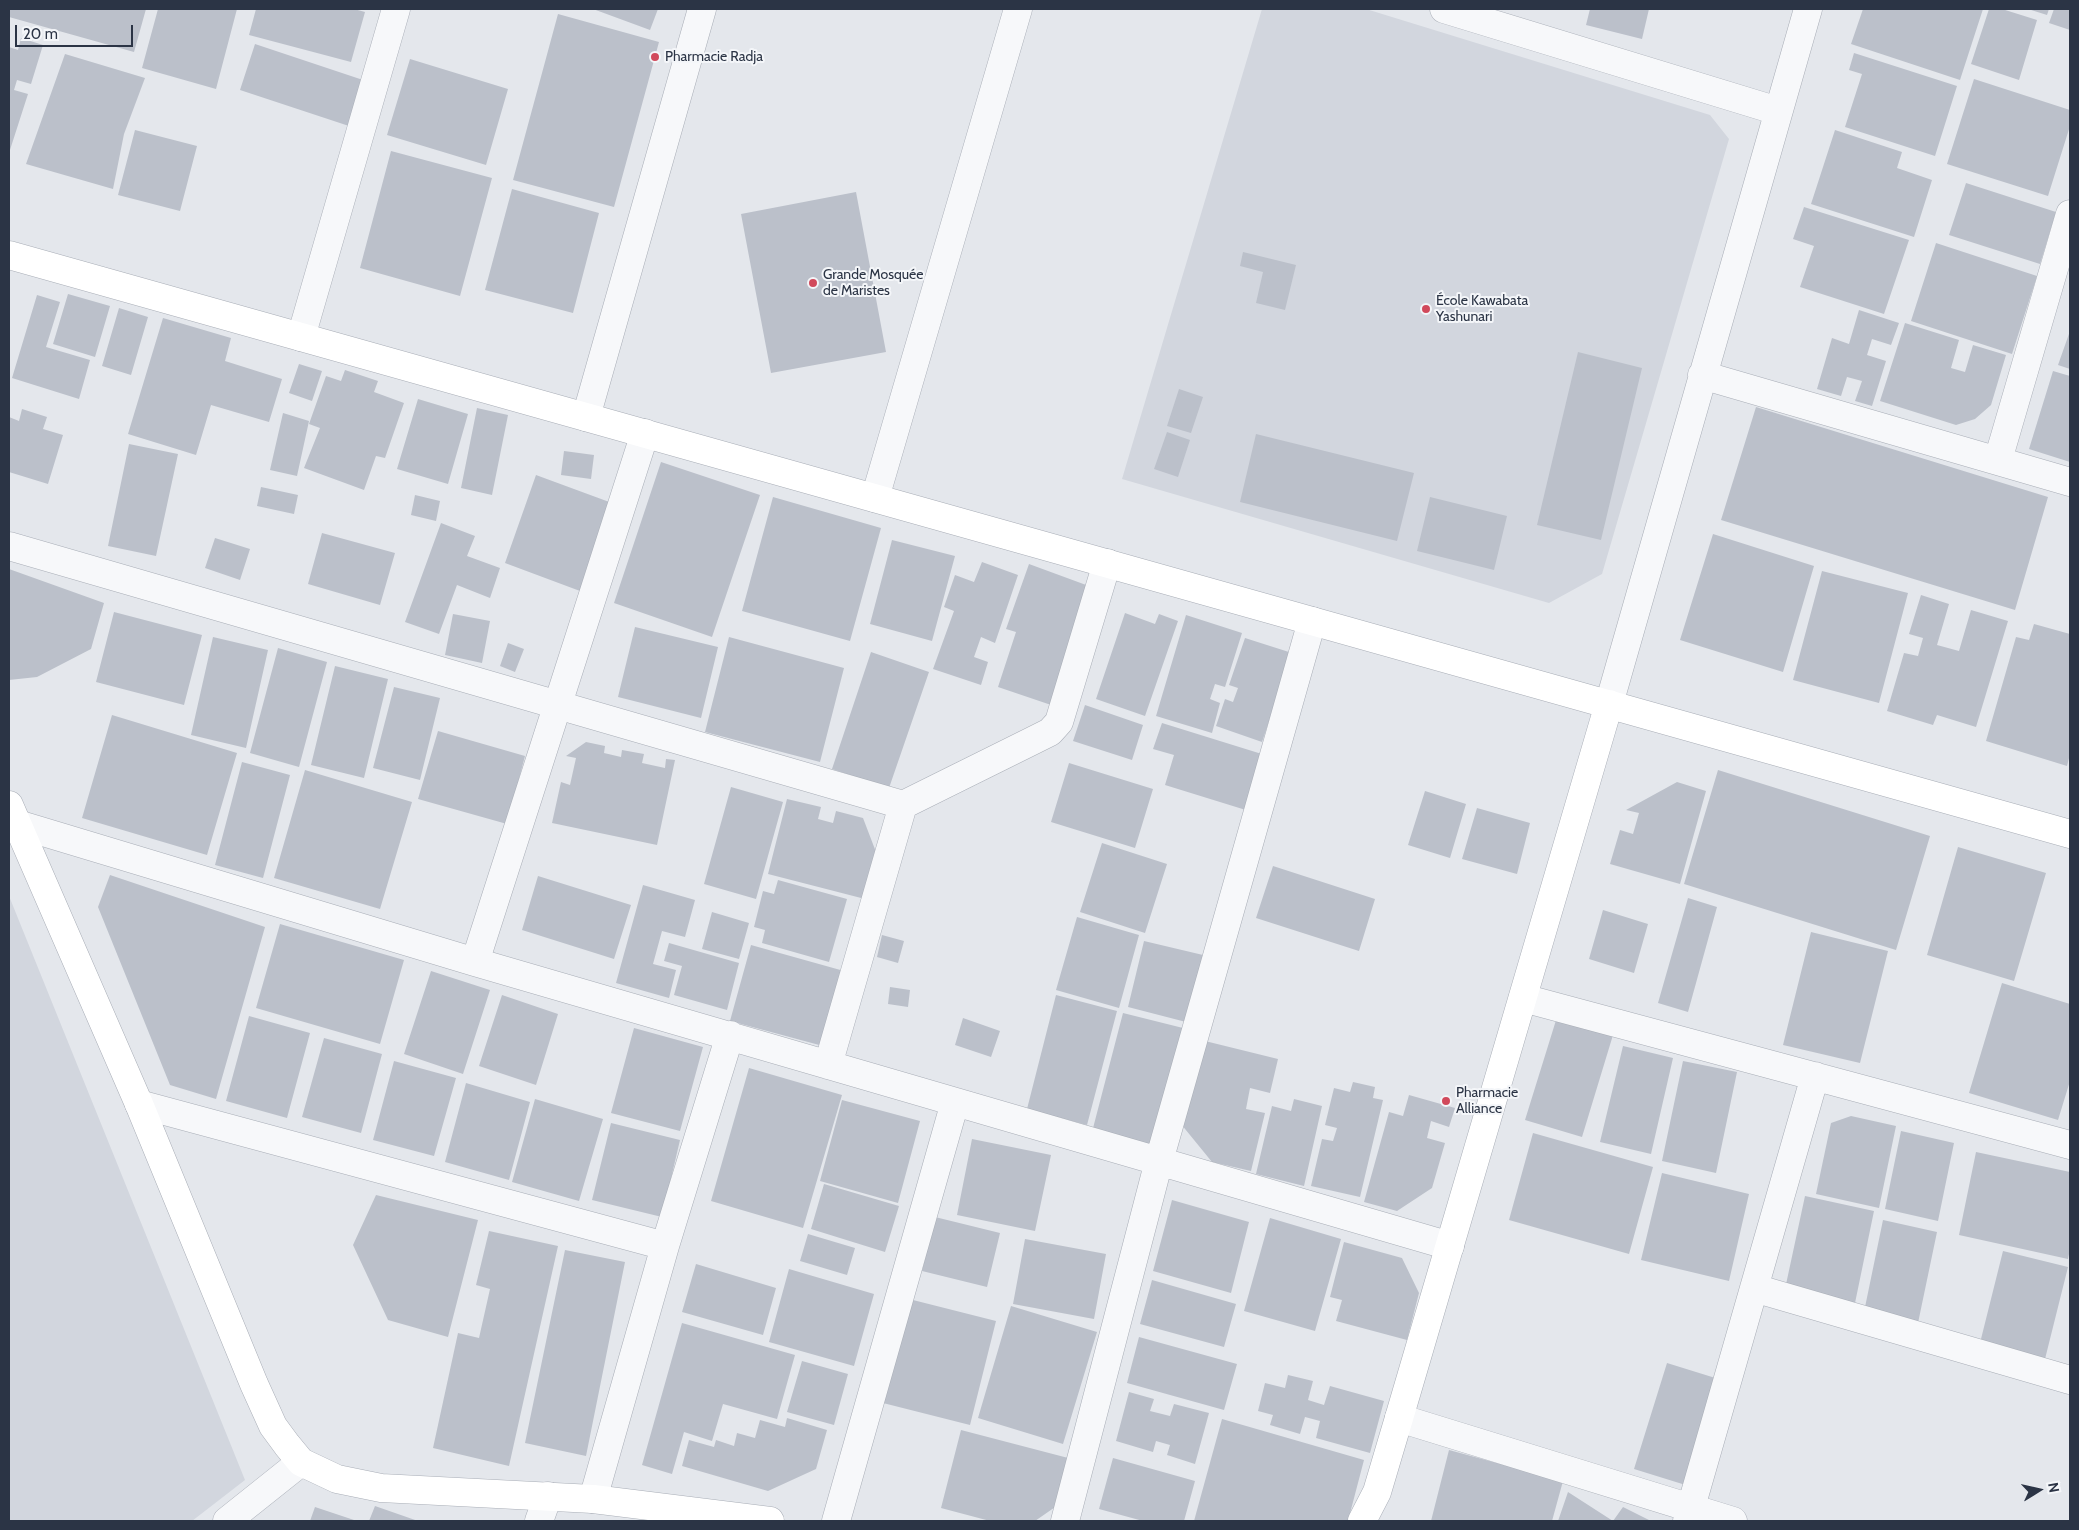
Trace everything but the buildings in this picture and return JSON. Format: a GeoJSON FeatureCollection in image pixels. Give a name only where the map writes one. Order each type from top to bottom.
{"type":"FeatureCollection","features":[{"type":"Feature","properties":{"kind":"street"},"geometry":{"type":"LineString","coordinates":[[301,337],[396,9]]}},
{"type":"Feature","properties":{"kind":"street"},"geometry":{"type":"LineString","coordinates":[[586,417],[702,9]]}},
{"type":"Feature","properties":{"kind":"street"},"geometry":{"type":"LineString","coordinates":[[875,498],[1018,9]]}},
{"type":"Feature","properties":{"kind":"street"},"geometry":{"type":"LineString","coordinates":[[1444,9],[1493,16],[1778,111]]}},
{"type":"Feature","properties":{"kind":"street"},"geometry":{"type":"LineString","coordinates":[[1362,1521],[1376,1492],[1450,1246],[1609,704],[1808,9]]}},
{"type":"Feature","properties":{"kind":"street"},"geometry":{"type":"LineString","coordinates":[[1998,460],[2065,251],[2070,214]]}},
{"type":"Feature","properties":{"kind":"street"},"geometry":{"type":"LineString","coordinates":[[9,255],[2070,834]]}},
{"type":"Feature","properties":{"kind":"street"},"geometry":{"type":"LineString","coordinates":[[1702,375],[2070,482]]}},
{"type":"Feature","properties":{"kind":"street"},"geometry":{"type":"LineString","coordinates":[[475,962],[645,433]]}},
{"type":"Feature","properties":{"kind":"street"},"geometry":{"type":"LineString","coordinates":[[9,546],[903,805],[1050,732],[1059,722],[1107,563]]}},
{"type":"Feature","properties":{"kind":"street"},"geometry":{"type":"LineString","coordinates":[[1065,1521],[1159,1161],[1312,621]]}},
{"type":"Feature","properties":{"kind":"street"},"geometry":{"type":"LineString","coordinates":[[828,1065],[903,805]]}},
{"type":"Feature","properties":{"kind":"street"},"geometry":{"type":"LineString","coordinates":[[13,814],[475,962],[1450,1246]]}},
{"type":"Feature","properties":{"kind":"street"},"geometry":{"type":"LineString","coordinates":[[13,814],[139,1104],[254,1384],[273,1426],[301,1462],[337,1479],[381,1488],[544,1509],[593,1500],[770,1521]]}},
{"type":"Feature","properties":{"kind":"street"},"geometry":{"type":"LineString","coordinates":[[1523,998],[2070,1145]]}},
{"type":"Feature","properties":{"kind":"street"},"geometry":{"type":"LineString","coordinates":[[593,1500],[665,1246],[730,1036]]}},
{"type":"Feature","properties":{"kind":"street"},"geometry":{"type":"LineString","coordinates":[[1689,1515],[1815,1076]]}},
{"type":"Feature","properties":{"kind":"street"},"geometry":{"type":"LineString","coordinates":[[836,1521],[955,1102]]}},
{"type":"Feature","properties":{"kind":"street"},"geometry":{"type":"LineString","coordinates":[[139,1104],[665,1246]]}},
{"type":"Feature","properties":{"kind":"street"},"geometry":{"type":"LineString","coordinates":[[1754,1288],[2070,1380]]}},
{"type":"Feature","properties":{"kind":"street"},"geometry":{"type":"LineString","coordinates":[[1399,1418],[1689,1515],[1734,1521]]}},
{"type":"Feature","properties":{"kind":"street"},"geometry":{"type":"LineString","coordinates":[[228,1521],[301,1462]]}},
{"type":"Feature","properties":{"kind":"shaded area","name":"École Kawabata Yashunari"},"geometry":{"type":"Polygon","coordinates":[[[1262,9],[1366,9],[1710,115],[1729,139],[1602,574],[1549,603],[1122,479],[1262,9]]]}},
{"type":"Feature","properties":{"kind":"shaded area"},"geometry":{"type":"Polygon","coordinates":[[[9,896],[245,1480],[192,1521],[9,1521],[9,896]]]}},
{"type":"Feature","properties":{"kind":"place","name":"Pharmacie Radja"},"geometry":{"type":"Point","coordinates":[655,57]}},
{"type":"Feature","properties":{"kind":"place","name":"Grande Mosquée de Maristes"},"geometry":{"type":"Point","coordinates":[813,283]}},
{"type":"Feature","properties":{"kind":"place","name":"École Kawabata Yashunari"},"geometry":{"type":"Point","coordinates":[1426,309]}},
{"type":"Feature","properties":{"kind":"place","name":"Pharmacie Alliance"},"geometry":{"type":"Point","coordinates":[1446,1101]}}]}
